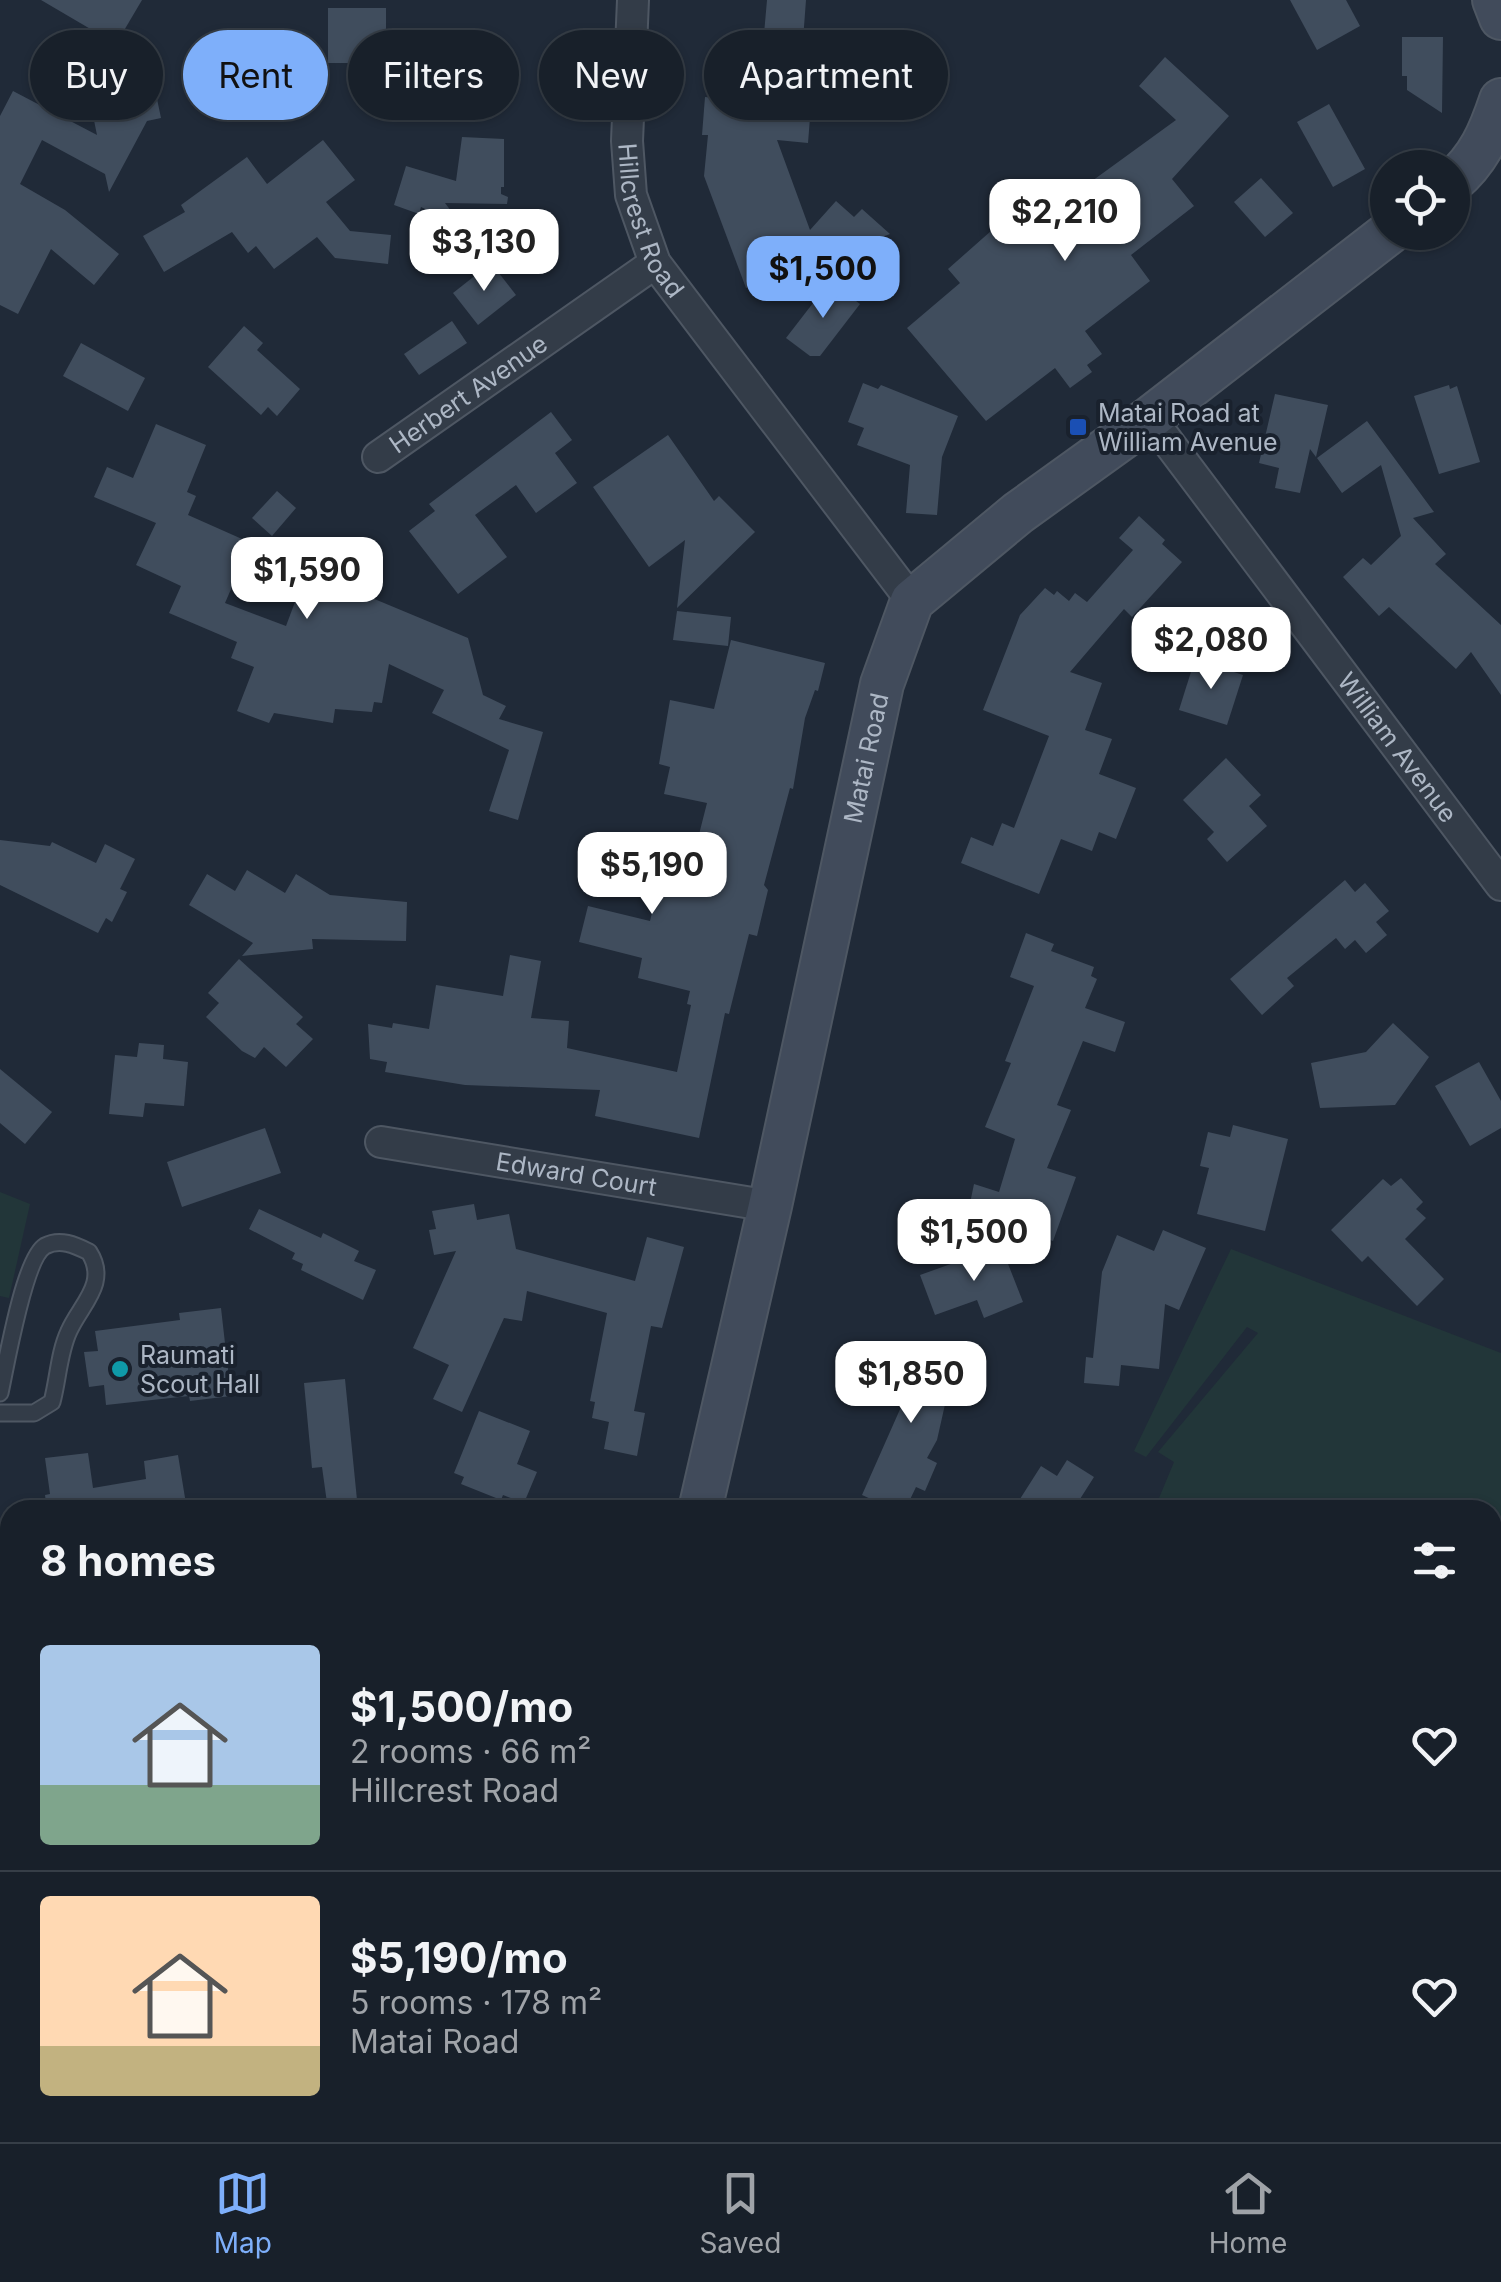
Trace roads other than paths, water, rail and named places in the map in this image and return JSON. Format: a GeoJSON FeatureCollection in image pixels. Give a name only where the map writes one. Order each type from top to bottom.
{"type":"FeatureCollection","features":[{"type":"Feature","properties":{"kind":"street","name":"Hillcrest Road"},"geometry":{"type":"LineString","coordinates":[[633,0],[626,141],[631,195],[655,264],[912,601]]}},
{"type":"Feature","properties":{"kind":"street"},"geometry":{"type":"LineString","coordinates":[[1494,0],[1501,18]]}},
{"type":"Feature","properties":{"kind":"street"},"geometry":{"type":"LineString","coordinates":[[1470,164],[1488,138],[1501,100]]}},
{"type":"Feature","properties":{"kind":"street"},"geometry":{"type":"LineString","coordinates":[[912,601],[1018,513],[1150,418],[1370,248]]}},
{"type":"Feature","properties":{"kind":"street","name":"Herbert Avenue"},"geometry":{"type":"LineString","coordinates":[[378,457],[655,264]]}},
{"type":"Feature","properties":{"kind":"street","name":"William Avenue"},"geometry":{"type":"LineString","coordinates":[[1150,418],[1501,885]]}},
{"type":"Feature","properties":{"kind":"street","name":"Matai Road"},"geometry":{"type":"LineString","coordinates":[[702,1500],[882,684],[912,601]]}},
{"type":"Feature","properties":{"kind":"street","name":"Edward Court"},"geometry":{"type":"LineString","coordinates":[[380,1142],[770,1206]]}},
{"type":"Feature","properties":{"kind":"lane"},"geometry":{"type":"LineString","coordinates":[[0,1393],[32,1262],[41,1248],[56,1242],[89,1252],[96,1270],[95,1288],[68,1332],[52,1402],[34,1413],[0,1413]]}},
{"type":"Feature","properties":{"kind":"place","name":"Matai Road at William Avenue"},"geometry":{"type":"Point","coordinates":[1078,427]}},
{"type":"Feature","properties":{"kind":"place","name":"Raumati Scout Hall"},"geometry":{"type":"Point","coordinates":[120,1369]}}]}
